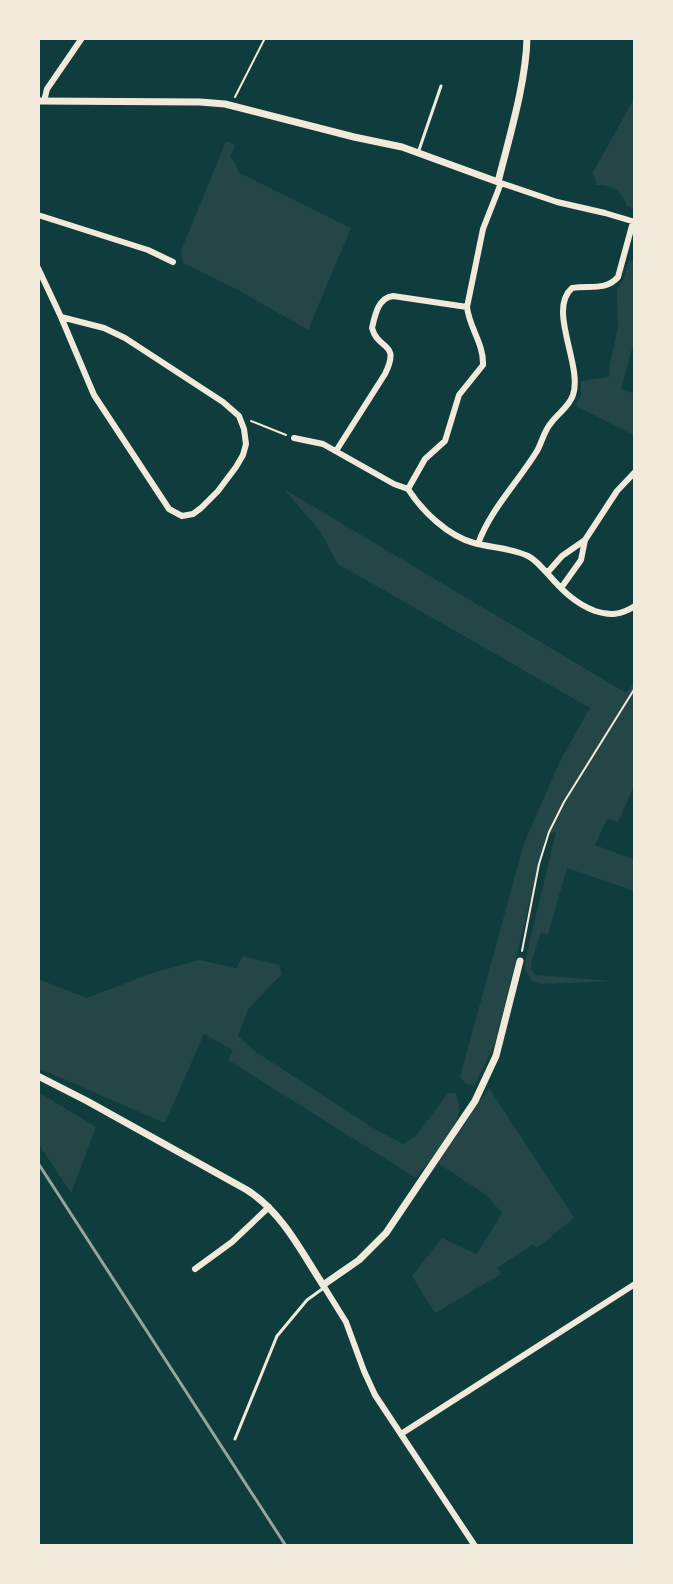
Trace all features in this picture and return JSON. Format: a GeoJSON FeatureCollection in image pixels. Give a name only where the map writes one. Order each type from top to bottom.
{"type":"FeatureCollection","features":[{"type":"Feature","properties":{"kind":"street"},"geometry":{"type":"LineString","coordinates":[[82,38],[41,101],[210,102],[231,105],[418,152],[557,202],[634,222],[615,281],[608,286],[572,288],[566,294],[563,313],[574,376],[573,394],[566,408],[549,426],[537,451],[485,528],[478,544]]}},
{"type":"Feature","properties":{"kind":"street"},"geometry":{"type":"LineString","coordinates":[[408,489],[425,459],[445,441],[459,395],[483,365],[483,355],[467,307],[483,229],[500,183],[520,90],[527,38]]}},
{"type":"Feature","properties":{"kind":"street"},"geometry":{"type":"LineString","coordinates":[[38,215],[148,250],[173,262]]}},
{"type":"Feature","properties":{"kind":"street"},"geometry":{"type":"LineString","coordinates":[[38,268],[94,395],[160,498],[174,513],[188,515],[201,508],[218,491],[245,450],[239,416],[223,402],[118,334],[61,317]]}},
{"type":"Feature","properties":{"kind":"street"},"geometry":{"type":"LineString","coordinates":[[336,451],[390,364],[390,349],[375,337],[372,328],[382,300],[393,296],[467,307]]}},
{"type":"Feature","properties":{"kind":"street"},"geometry":{"type":"LineString","coordinates":[[294,438],[318,442],[408,489],[419,505],[461,538],[528,556],[574,601],[603,614],[621,614],[635,606]]}},
{"type":"Feature","properties":{"kind":"street"},"geometry":{"type":"LineString","coordinates":[[561,588],[581,560],[585,540],[617,491],[635,472]]}},
{"type":"Feature","properties":{"kind":"street"},"geometry":{"type":"LineString","coordinates":[[547,573],[562,556],[585,540]]}},
{"type":"Feature","properties":{"kind":"street"},"geometry":{"type":"LineString","coordinates":[[324,1286],[359,1260],[386,1233],[475,1101],[496,1056],[520,961]]}},
{"type":"Feature","properties":{"kind":"street"},"geometry":{"type":"LineString","coordinates":[[38,1076],[247,1190],[269,1207],[346,1322],[371,1387],[475,1546]]}},
{"type":"Feature","properties":{"kind":"street"},"geometry":{"type":"LineString","coordinates":[[195,1269],[232,1242],[269,1207]]}},
{"type":"Feature","properties":{"kind":"street"},"geometry":{"type":"LineString","coordinates":[[401,1434],[635,1284]]}},
{"type":"Feature","properties":{"kind":"lane"},"geometry":{"type":"LineString","coordinates":[[418,152],[441,86]]}},
{"type":"Feature","properties":{"kind":"lane"},"geometry":{"type":"LineString","coordinates":[[235,1439],[277,1336],[307,1300],[324,1286]]}},
{"type":"Feature","properties":{"kind":"path"},"geometry":{"type":"LineString","coordinates":[[231,105],[265,38]]}},
{"type":"Feature","properties":{"kind":"path"},"geometry":{"type":"LineString","coordinates":[[239,416],[294,438]]}},
{"type":"Feature","properties":{"kind":"path"},"geometry":{"type":"LineString","coordinates":[[520,961],[539,864],[549,832],[564,802],[635,688]]}},
{"type":"Feature","properties":{"kind":"shaded area"},"geometry":{"type":"Polygon","coordinates":[[[635,97],[635,209],[627,206],[616,190],[596,185],[592,174],[635,97]]]}},
{"type":"Feature","properties":{"kind":"shaded area"},"geometry":{"type":"Polygon","coordinates":[[[226,141],[235,145],[230,157],[238,172],[351,228],[308,330],[183,263],[181,251],[226,141]]]}},
{"type":"Feature","properties":{"kind":"shaded area"},"geometry":{"type":"Polygon","coordinates":[[[629,260],[635,262],[635,338],[621,389],[635,394],[635,436],[576,406],[581,394],[581,381],[609,377],[618,327],[617,289],[629,260]]]}},
{"type":"Feature","properties":{"kind":"shaded area"},"geometry":{"type":"Polygon","coordinates":[[[284,489],[626,693],[635,682],[635,784],[618,822],[607,819],[595,845],[635,860],[635,891],[567,868],[548,934],[541,932],[531,963],[531,970],[536,975],[613,981],[540,984],[532,981],[526,971],[525,961],[556,832],[546,835],[495,1044],[474,1086],[466,1084],[460,1077],[524,843],[562,757],[590,708],[338,564],[320,531],[284,489]]]}},
{"type":"Feature","properties":{"kind":"shaded area"},"geometry":{"type":"Polygon","coordinates":[[[243,956],[279,965],[282,974],[249,1008],[238,1036],[253,1050],[375,1129],[403,1144],[416,1136],[448,1093],[455,1093],[459,1111],[453,1128],[416,1178],[228,1060],[233,1050],[204,1034],[165,1123],[38,1068],[38,979],[87,998],[152,973],[199,960],[236,968],[243,956]]]}},
{"type":"Feature","properties":{"kind":"shaded area"},"geometry":{"type":"Polygon","coordinates":[[[489,1088],[574,1218],[537,1248],[533,1244],[497,1268],[501,1274],[435,1313],[412,1276],[442,1238],[477,1254],[502,1213],[486,1195],[438,1163],[489,1088]]]}},
{"type":"Feature","properties":{"kind":"shaded area"},"geometry":{"type":"Polygon","coordinates":[[[38,1092],[96,1127],[71,1193],[38,1143],[38,1092]]]}},
{"type":"Feature","properties":{"kind":"railway"},"geometry":{"type":"LineString","coordinates":[[38,1163],[286,1546]]}}]}
